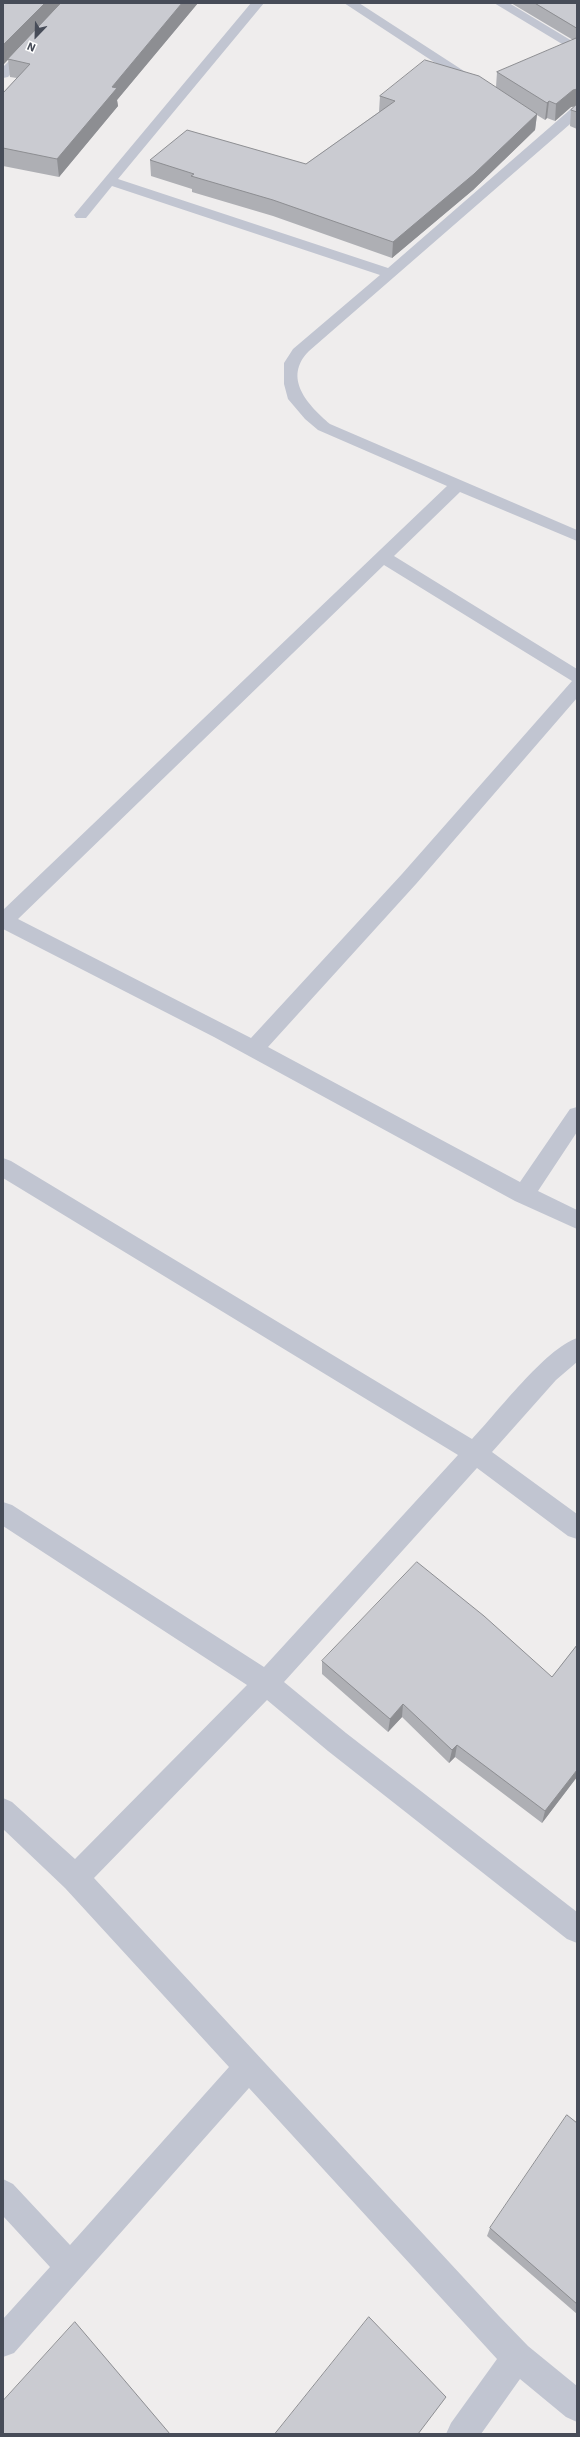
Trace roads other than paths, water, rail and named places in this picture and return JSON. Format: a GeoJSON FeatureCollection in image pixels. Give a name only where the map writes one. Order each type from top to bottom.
{"type":"FeatureCollection","features":[{"type":"Feature","properties":{"kind":"street"},"geometry":{"type":"LineString","coordinates":[[81,215],[258,3]]}},
{"type":"Feature","properties":{"kind":"street"},"geometry":{"type":"LineString","coordinates":[[350,3],[485,89]]}},
{"type":"Feature","properties":{"kind":"street"},"geometry":{"type":"LineString","coordinates":[[500,3],[577,48]]}},
{"type":"Feature","properties":{"kind":"street"},"geometry":{"type":"LineString","coordinates":[[3,74],[68,4]]}},
{"type":"Feature","properties":{"kind":"street"},"geometry":{"type":"LineString","coordinates":[[577,111],[306,345],[292,362],[291,392],[301,408],[324,427],[577,536]]}},
{"type":"Feature","properties":{"kind":"street"},"geometry":{"type":"LineString","coordinates":[[538,124],[552,132]]}},
{"type":"Feature","properties":{"kind":"street"},"geometry":{"type":"LineString","coordinates":[[110,181],[390,273]]}},
{"type":"Feature","properties":{"kind":"street"},"geometry":{"type":"LineString","coordinates":[[458,485],[4,921],[253,1048],[523,1195],[577,1220]]}},
{"type":"Feature","properties":{"kind":"street"},"geometry":{"type":"LineString","coordinates":[[382,557],[577,677]]}},
{"type":"Feature","properties":{"kind":"street"},"geometry":{"type":"LineString","coordinates":[[253,1048],[409,879],[577,686]]}},
{"type":"Feature","properties":{"kind":"street"},"geometry":{"type":"LineString","coordinates":[[523,1195],[577,1115]]}},
{"type":"Feature","properties":{"kind":"street"},"geometry":{"type":"LineString","coordinates":[[3,1167],[476,1454],[577,1528]]}},
{"type":"Feature","properties":{"kind":"street"},"geometry":{"type":"LineString","coordinates":[[75,1878],[266,1683],[476,1454],[548,1373],[577,1348]]}},
{"type":"Feature","properties":{"kind":"street"},"geometry":{"type":"LineString","coordinates":[[3,1513],[266,1683],[343,1746],[577,1929]]}},
{"type":"Feature","properties":{"kind":"street"},"geometry":{"type":"LineString","coordinates":[[3,1811],[75,1878],[517,2357],[577,2406]]}},
{"type":"Feature","properties":{"kind":"street"},"geometry":{"type":"LineString","coordinates":[[3,2342],[248,2067]]}},
{"type":"Feature","properties":{"kind":"street"},"geometry":{"type":"LineString","coordinates":[[3,2194],[70,2267]]}},
{"type":"Feature","properties":{"kind":"street"},"geometry":{"type":"LineString","coordinates":[[462,2434],[517,2357]]}}]}
